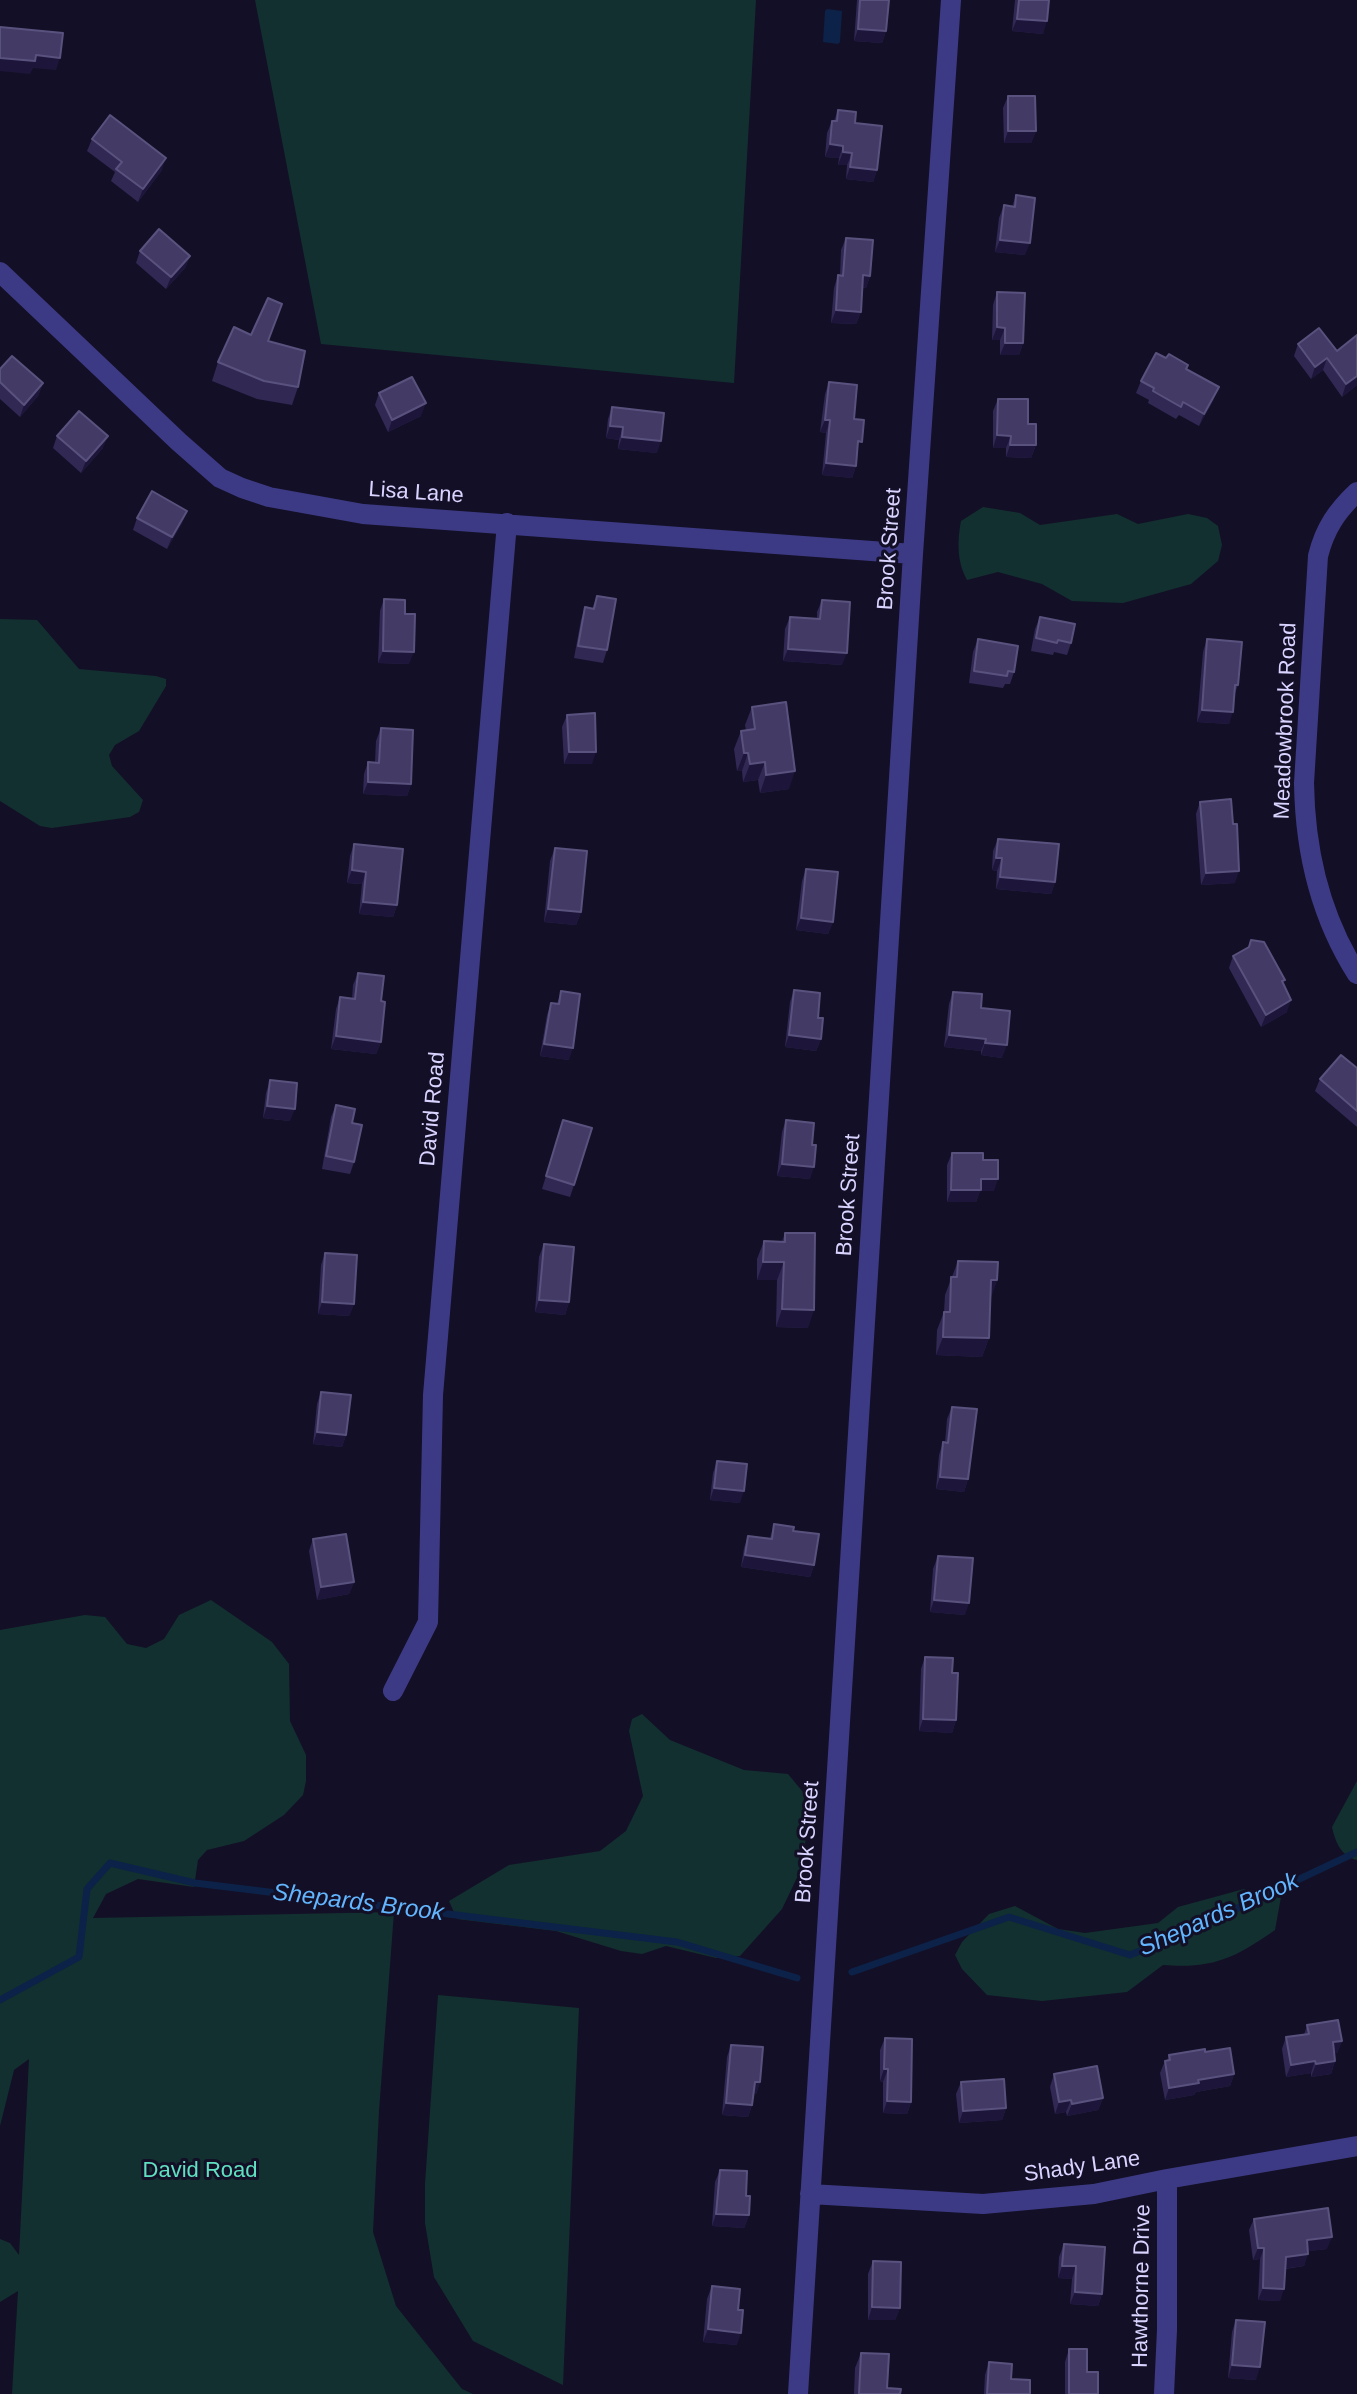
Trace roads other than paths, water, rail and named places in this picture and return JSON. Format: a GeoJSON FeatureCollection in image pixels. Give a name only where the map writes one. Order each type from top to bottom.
{"type":"FeatureCollection","features":[{"type":"Feature","properties":{"kind":"street","name":"Brook Street"},"geometry":{"type":"LineString","coordinates":[[798,2394],[913,554],[951,0]]}},
{"type":"Feature","properties":{"kind":"street","name":"Lisa Lane"},"geometry":{"type":"LineString","coordinates":[[0,272],[220,478],[269,497],[363,514],[913,554]]}},
{"type":"Feature","properties":{"kind":"street","name":"Meadowbrook Road"},"geometry":{"type":"LineString","coordinates":[[1357,492],[1331,520],[1318,556],[1307,720],[1305,820],[1310,859],[1325,911],[1357,974]]}},
{"type":"Feature","properties":{"kind":"street","name":"David Road"},"geometry":{"type":"LineString","coordinates":[[393,1691],[428,1622],[433,1395],[507,523]]}},
{"type":"Feature","properties":{"kind":"street","name":"Shady Lane"},"geometry":{"type":"LineString","coordinates":[[810,2194],[983,2204],[1094,2194],[1357,2146]]}},
{"type":"Feature","properties":{"kind":"street","name":"Hawthorne Drive"},"geometry":{"type":"LineString","coordinates":[[1164,2394],[1167,2179]]}},
{"type":"Feature","properties":{"kind":"water"},"geometry":{"type":"Polygon","coordinates":[[[827,9],[842,11],[838,44],[823,42],[827,9]]]}},
{"type":"Feature","properties":{"kind":"waterway","name":"Shepards Brook"},"geometry":{"type":"LineString","coordinates":[[852,1972],[1009,1917],[1130,1955],[1189,1931],[1357,1852]]}},
{"type":"Feature","properties":{"kind":"waterway","name":"Shepards Brook"},"geometry":{"type":"LineString","coordinates":[[0,2000],[79,1957],[87,1889],[110,1863],[195,1883],[677,1942],[797,1978]]}}]}
